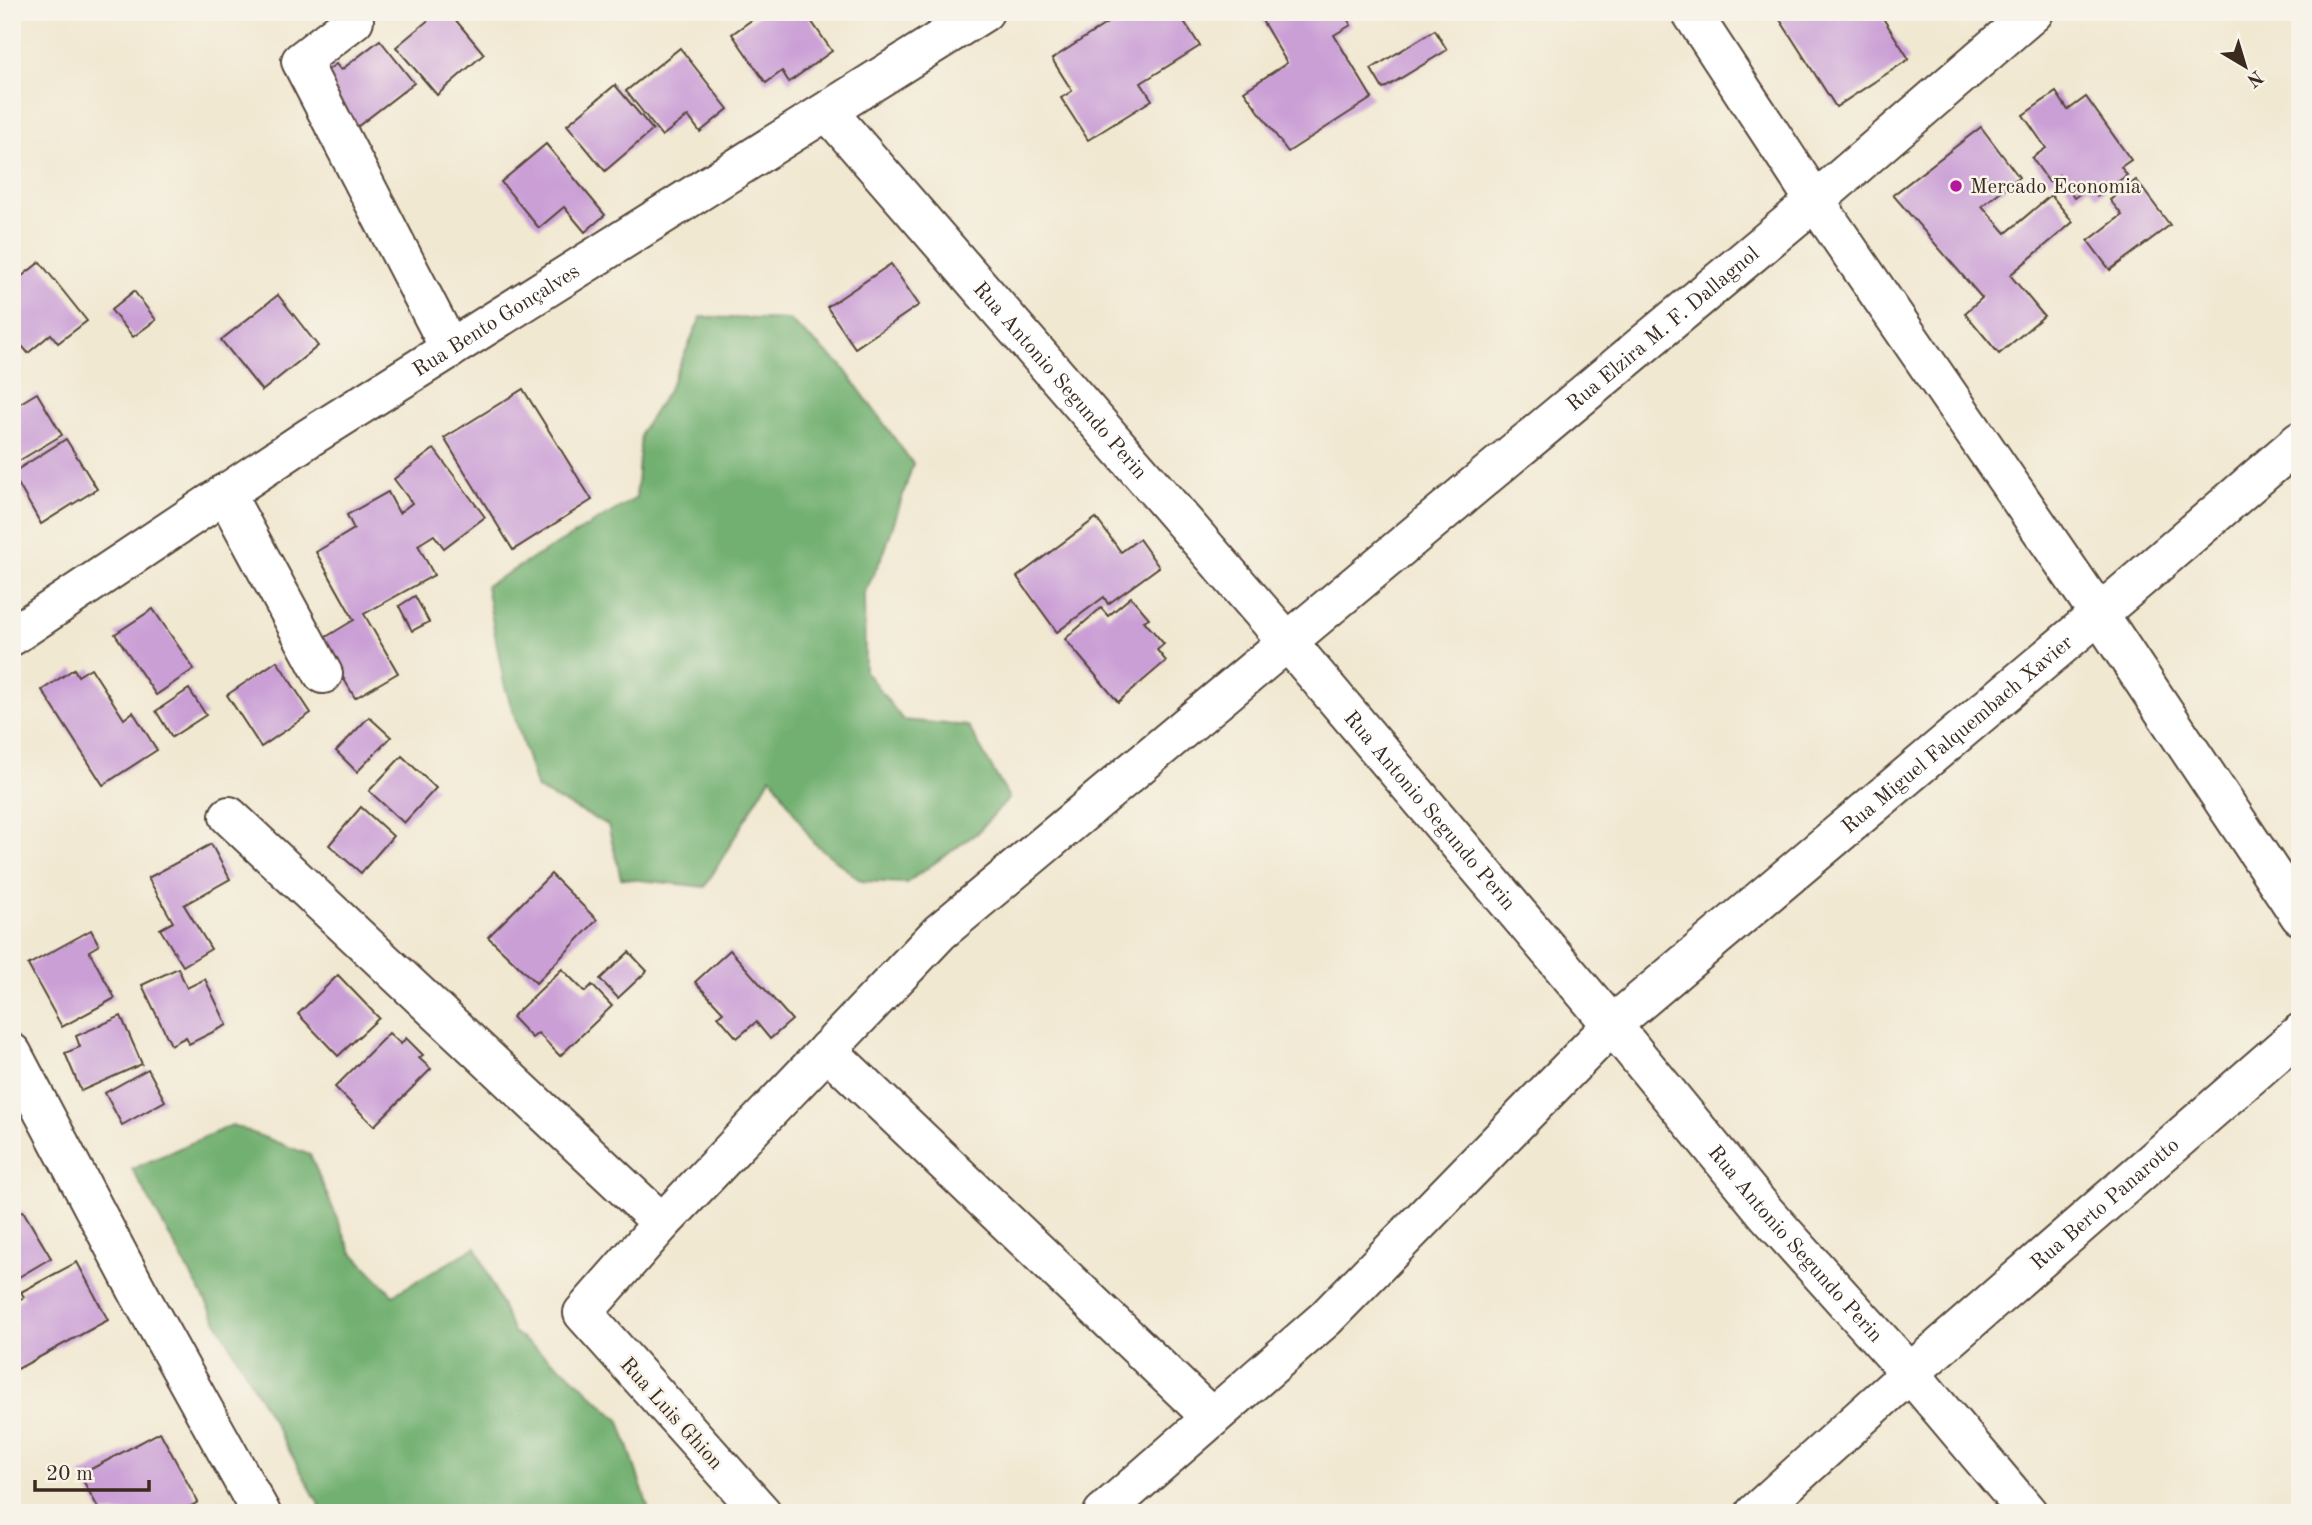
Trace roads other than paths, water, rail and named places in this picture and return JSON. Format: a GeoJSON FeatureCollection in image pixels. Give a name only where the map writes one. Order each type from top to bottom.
{"type":"FeatureCollection","features":[{"type":"Feature","properties":{"kind":"street","name":"Rua Bento Gonçalves"},"geometry":{"type":"LineString","coordinates":[[12,636],[450,349],[984,12]]}},
{"type":"Feature","properties":{"kind":"street"},"geometry":{"type":"LineString","coordinates":[[1691,12],[1815,201],[2099,614],[2300,916]]}},
{"type":"Feature","properties":{"kind":"street","name":"Rua Elzira M. F. Dallagnol"},"geometry":{"type":"LineString","coordinates":[[583,1313],[662,1223],[940,932],[1815,201],[2034,12]]}},
{"type":"Feature","properties":{"kind":"street"},"geometry":{"type":"LineString","coordinates":[[354,20],[301,61],[450,349]]}},
{"type":"Feature","properties":{"kind":"street","name":"Rua Antonio Segundo Perin"},"geometry":{"type":"LineString","coordinates":[[828,112],[1287,641],[1612,1025],[1766,1213],[1910,1373],[2028,1513]]}},
{"type":"Feature","properties":{"kind":"street","name":"Rua Miguel Falquembach Xavier"},"geometry":{"type":"LineString","coordinates":[[1103,1513],[1325,1319],[1612,1025],[2300,441]]}},
{"type":"Feature","properties":{"kind":"street"},"geometry":{"type":"LineString","coordinates":[[225,494],[323,674]]}},
{"type":"Feature","properties":{"kind":"street"},"geometry":{"type":"LineString","coordinates":[[229,816],[662,1223]]}},
{"type":"Feature","properties":{"kind":"street","name":"Rua Berto Panarotto"},"geometry":{"type":"LineString","coordinates":[[1755,1513],[1910,1373],[2300,1033]]}},
{"type":"Feature","properties":{"kind":"street"},"geometry":{"type":"LineString","coordinates":[[827,1050],[1212,1418]]}},
{"type":"Feature","properties":{"kind":"street"},"geometry":{"type":"LineString","coordinates":[[12,1053],[138,1292],[261,1513]]}},
{"type":"Feature","properties":{"kind":"street","name":"Rua Luis Ghion"},"geometry":{"type":"LineString","coordinates":[[583,1313],[762,1513]]}},
{"type":"Feature","properties":{"kind":"place","name":"Mercado Economia"},"geometry":{"type":"Point","coordinates":[1956,186]}}]}
